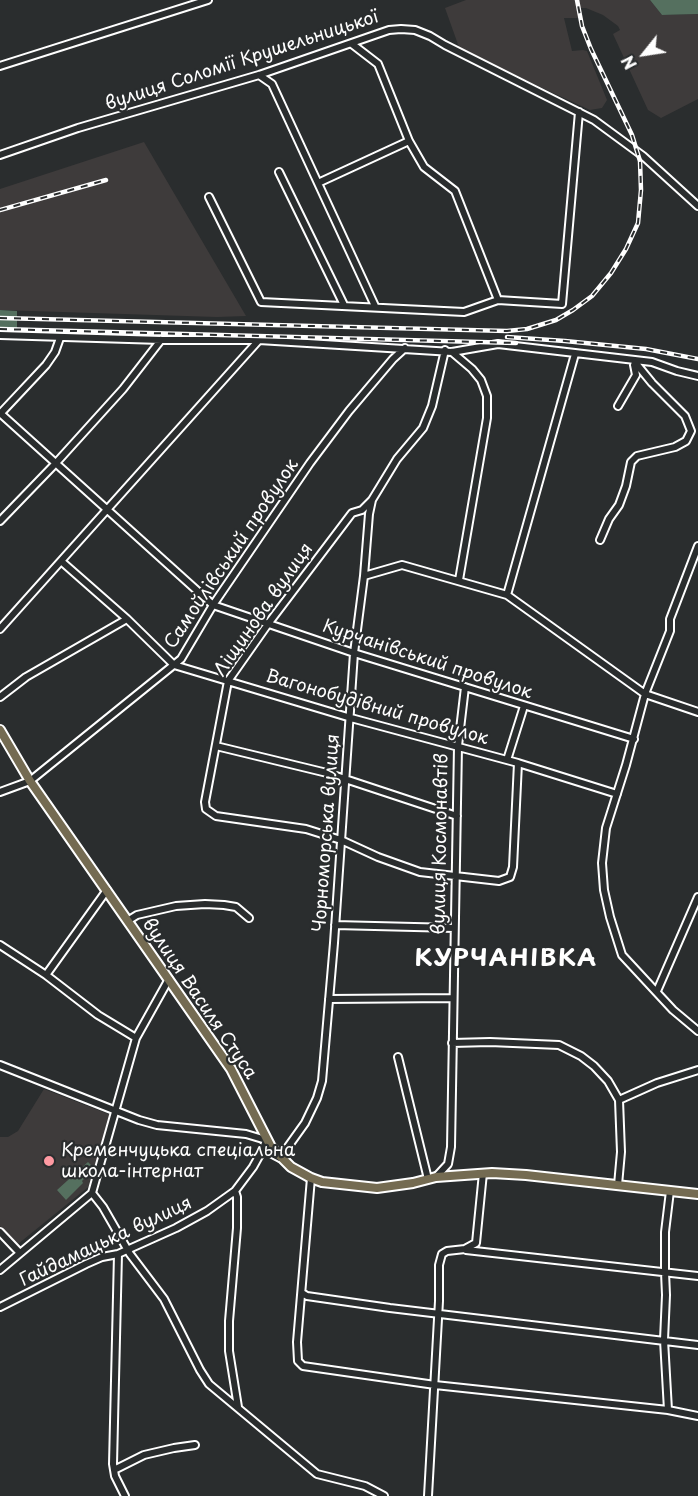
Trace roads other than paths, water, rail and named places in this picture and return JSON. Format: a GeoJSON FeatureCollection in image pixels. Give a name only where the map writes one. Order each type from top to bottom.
{"type":"FeatureCollection","features":[{"type":"Feature","properties":{"kind":"main road","name":"вулиця Василя Стуса"},"geometry":{"type":"LineString","coordinates":[[0,730],[30,781],[231,1069],[266,1140],[280,1158]]}},
{"type":"Feature","properties":{"kind":"main road"},"geometry":{"type":"LineString","coordinates":[[280,1158],[311,1178],[335,1184],[377,1188],[432,1178],[483,1173],[526,1175],[698,1194]]}},
{"type":"Feature","properties":{"kind":"street"},"geometry":{"type":"LineString","coordinates":[[0,66],[208,0]]}},
{"type":"Feature","properties":{"kind":"street","name":"вулиця Соломії Крушельницької"},"geometry":{"type":"LineString","coordinates":[[0,155],[78,128],[259,75],[389,30],[415,30],[594,120],[644,156],[698,206]]}},
{"type":"Feature","properties":{"kind":"street"},"geometry":{"type":"LineString","coordinates":[[352,44],[378,64],[410,141],[424,167],[455,191],[498,300]]}},
{"type":"Feature","properties":{"kind":"street"},"geometry":{"type":"LineString","coordinates":[[259,75],[272,84],[375,306]]}},
{"type":"Feature","properties":{"kind":"street"},"geometry":{"type":"LineString","coordinates":[[209,197],[261,302],[464,312],[498,300],[562,304],[579,112]]}},
{"type":"Feature","properties":{"kind":"street"},"geometry":{"type":"LineString","coordinates":[[318,183],[410,141]]}},
{"type":"Feature","properties":{"kind":"street"},"geometry":{"type":"LineString","coordinates":[[279,172],[344,305]]}},
{"type":"Feature","properties":{"kind":"street"},"geometry":{"type":"LineString","coordinates":[[0,335],[161,340],[259,340],[448,351],[498,344],[652,362],[698,376]]}},
{"type":"Feature","properties":{"kind":"street"},"geometry":{"type":"LineString","coordinates":[[60,338],[55,352],[46,365],[0,414],[213,605]]}},
{"type":"Feature","properties":{"kind":"street"},"geometry":{"type":"LineString","coordinates":[[0,520],[56,463],[123,389],[161,340]]}},
{"type":"Feature","properties":{"kind":"street"},"geometry":{"type":"LineString","coordinates":[[0,629],[259,340]]}},
{"type":"Feature","properties":{"kind":"street","name":"Самойлівський провулок"},"geometry":{"type":"LineString","coordinates":[[0,792],[30,781],[181,658],[213,605],[323,446],[356,403],[405,348]]}},
{"type":"Feature","properties":{"kind":"street"},"geometry":{"type":"LineString","coordinates":[[448,351],[472,369],[481,380],[487,396],[487,418],[459,580]]}},
{"type":"Feature","properties":{"kind":"street","name":"Ліщинова вулиця"},"geometry":{"type":"LineString","coordinates":[[448,351],[423,428],[387,473],[372,500],[362,510],[352,513],[228,681],[205,802],[206,809],[216,816],[306,829],[341,840],[378,857],[420,872],[499,881],[510,877],[513,867],[518,763]]}},
{"type":"Feature","properties":{"kind":"street"},"geometry":{"type":"LineString","coordinates":[[507,595],[575,354]]}},
{"type":"Feature","properties":{"kind":"street"},"geometry":{"type":"LineString","coordinates":[[618,406],[636,375],[634,361]]}},
{"type":"Feature","properties":{"kind":"street"},"geometry":{"type":"LineString","coordinates":[[600,540],[609,519],[619,505],[631,462],[637,456],[675,447],[686,441],[691,431],[685,416],[634,361]]}},
{"type":"Feature","properties":{"kind":"street","name":"Чорноморська вулиця"},"geometry":{"type":"LineString","coordinates":[[280,1158],[305,1123],[322,1081],[351,718],[354,653],[372,500]]}},
{"type":"Feature","properties":{"kind":"street"},"geometry":{"type":"LineString","coordinates":[[698,546],[670,619],[670,631],[645,694],[606,828],[602,863],[606,899],[622,955],[673,1010],[698,1032]]}},
{"type":"Feature","properties":{"kind":"street","name":"Вагонобудівний провулок"},"geometry":{"type":"LineString","coordinates":[[60,561],[127,619],[174,665],[351,718],[518,763],[617,794]]}},
{"type":"Feature","properties":{"kind":"street"},"geometry":{"type":"LineString","coordinates":[[364,576],[402,565],[507,595],[645,694],[698,712]]}},
{"type":"Feature","properties":{"kind":"street","name":"Курчанівський провулок"},"geometry":{"type":"LineString","coordinates":[[213,605],[354,653],[633,739]]}},
{"type":"Feature","properties":{"kind":"street"},"geometry":{"type":"LineString","coordinates":[[0,697],[26,678],[127,619]]}},
{"type":"Feature","properties":{"kind":"street","name":"вулиця Космонавтів"},"geometry":{"type":"LineString","coordinates":[[432,1178],[448,1164],[450,1147],[458,746],[465,687]]}},
{"type":"Feature","properties":{"kind":"street"},"geometry":{"type":"LineString","coordinates":[[507,760],[524,706]]}},
{"type":"Feature","properties":{"kind":"street"},"geometry":{"type":"LineString","coordinates":[[216,746],[327,773],[456,816]]}},
{"type":"Feature","properties":{"kind":"street"},"geometry":{"type":"LineString","coordinates":[[46,975],[107,890]]}},
{"type":"Feature","properties":{"kind":"street"},"geometry":{"type":"LineString","coordinates":[[657,992],[698,897]]}},
{"type":"Feature","properties":{"kind":"street"},"geometry":{"type":"LineString","coordinates":[[129,920],[137,915],[176,906],[205,904],[224,904],[236,907],[249,918]]}},
{"type":"Feature","properties":{"kind":"street"},"geometry":{"type":"LineString","coordinates":[[335,925],[454,928]]}},
{"type":"Feature","properties":{"kind":"street"},"geometry":{"type":"LineString","coordinates":[[0,945],[46,975],[98,1015],[136,1038]]}},
{"type":"Feature","properties":{"kind":"street"},"geometry":{"type":"LineString","coordinates":[[0,1270],[92,1193],[136,1038],[169,979]]}},
{"type":"Feature","properties":{"kind":"street"},"geometry":{"type":"LineString","coordinates":[[328,999],[453,998]]}},
{"type":"Feature","properties":{"kind":"street"},"geometry":{"type":"LineString","coordinates":[[452,1043],[490,1042],[559,1046],[581,1056],[594,1066],[608,1081],[619,1100],[621,1152],[618,1185]]}},
{"type":"Feature","properties":{"kind":"street"},"geometry":{"type":"LineString","coordinates":[[398,1057],[432,1178]]}},
{"type":"Feature","properties":{"kind":"street"},"geometry":{"type":"LineString","coordinates":[[0,1065],[114,1111],[157,1125],[221,1130],[266,1140]]}},
{"type":"Feature","properties":{"kind":"street"},"geometry":{"type":"LineString","coordinates":[[619,1100],[657,1083],[698,1070]]}},
{"type":"Feature","properties":{"kind":"street","name":"Гайдамацька вулиця"},"geometry":{"type":"LineString","coordinates":[[0,1307],[86,1264],[102,1257],[118,1254],[176,1228],[207,1211],[235,1191],[253,1167],[266,1140]]}},
{"type":"Feature","properties":{"kind":"street"},"geometry":{"type":"LineString","coordinates":[[263,1149],[280,1158]]}},
{"type":"Feature","properties":{"kind":"street"},"geometry":{"type":"LineString","coordinates":[[428,1496],[440,1259],[447,1251],[474,1246],[478,1236],[483,1173]]}},
{"type":"Feature","properties":{"kind":"street"},"geometry":{"type":"LineString","coordinates":[[311,1178],[297,1353],[298,1361],[303,1366],[435,1385],[668,1410],[698,1416]]}},
{"type":"Feature","properties":{"kind":"street"},"geometry":{"type":"LineString","coordinates":[[235,1191],[237,1228],[229,1351],[238,1407]]}},
{"type":"Feature","properties":{"kind":"street"},"geometry":{"type":"LineString","coordinates":[[668,1410],[664,1340],[666,1294],[664,1272],[665,1232],[670,1191]]}},
{"type":"Feature","properties":{"kind":"street"},"geometry":{"type":"LineString","coordinates":[[92,1193],[103,1207],[127,1249],[164,1299],[209,1384],[317,1474],[365,1486],[384,1496]]}},
{"type":"Feature","properties":{"kind":"street"},"geometry":{"type":"LineString","coordinates":[[0,1232],[19,1252]]}},
{"type":"Feature","properties":{"kind":"street"},"geometry":{"type":"LineString","coordinates":[[465,1249],[698,1276]]}},
{"type":"Feature","properties":{"kind":"street"},"geometry":{"type":"LineString","coordinates":[[118,1254],[114,1470],[125,1496]]}},
{"type":"Feature","properties":{"kind":"street"},"geometry":{"type":"LineString","coordinates":[[302,1293],[307,1296],[438,1314],[698,1345]]}},
{"type":"Feature","properties":{"kind":"street"},"geometry":{"type":"LineString","coordinates":[[114,1470],[154,1452],[195,1445]]}},
{"type":"Feature","properties":{"kind":"railway"},"geometry":{"type":"LineString","coordinates":[[0,318],[507,331],[527,329],[556,320],[592,296],[611,273],[638,223],[641,190],[640,161],[632,135],[591,49],[582,26],[577,0]]}},
{"type":"Feature","properties":{"kind":"railway"},"geometry":{"type":"LineString","coordinates":[[0,210],[106,180]]}},
{"type":"Feature","properties":{"kind":"railway"},"geometry":{"type":"LineString","coordinates":[[0,329],[516,343]]}},
{"type":"Feature","properties":{"kind":"railway"},"geometry":{"type":"LineString","coordinates":[[507,337],[646,349],[698,359]]}},
{"type":"Feature","properties":{"kind":"place","name":"Кременчуцька спеціальна школа-інтернат"},"geometry":{"type":"Point","coordinates":[49,1161]}},
{"type":"Feature","properties":{"kind":"district","name":"КУРЧАНІВКА"},"geometry":{"type":"Point","coordinates":[506,959]}}]}
